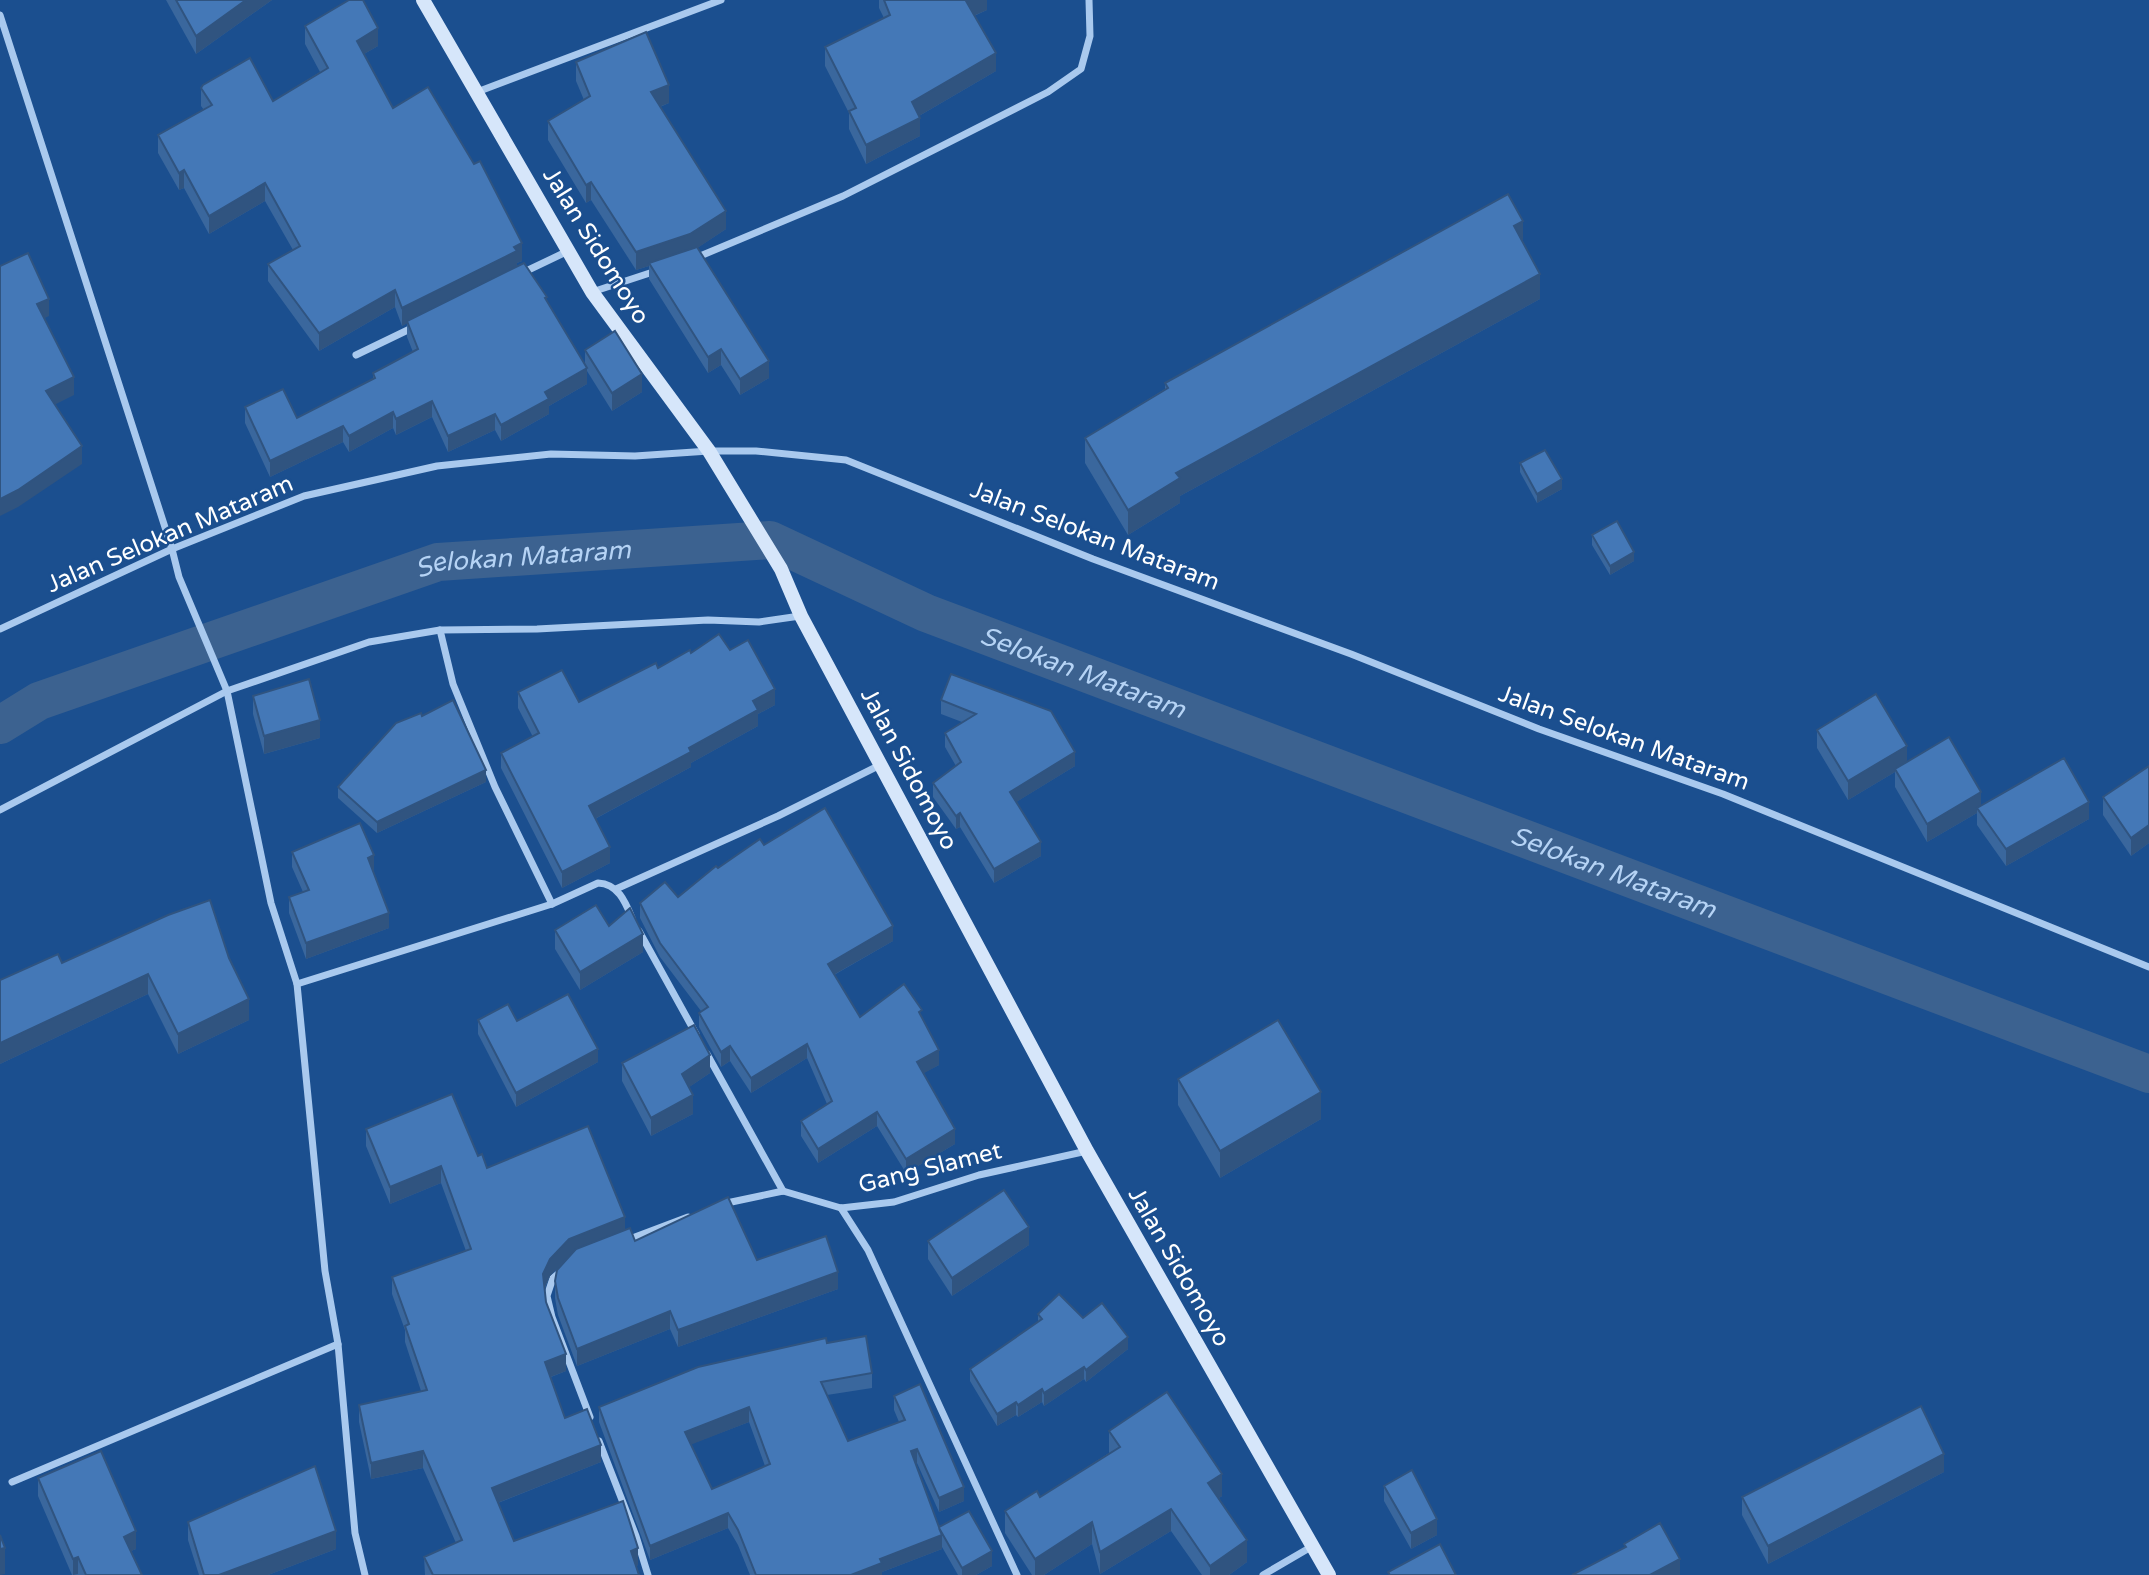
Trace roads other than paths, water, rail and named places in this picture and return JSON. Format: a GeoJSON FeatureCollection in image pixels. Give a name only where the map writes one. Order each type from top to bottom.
{"type":"FeatureCollection","features":[{"type":"Feature","properties":{"kind":"main road","name":"Jalan Sidomoyo"},"geometry":{"type":"LineString","coordinates":[[423,0],[592,292],[709,451],[781,569],[801,616],[1087,1151],[1329,1575]]}},
{"type":"Feature","properties":{"kind":"street"},"geometry":{"type":"LineString","coordinates":[[477,92],[721,0]]}},
{"type":"Feature","properties":{"kind":"street"},"geometry":{"type":"LineString","coordinates":[[681,263],[843,196],[1048,92],[1081,69],[1090,36],[1089,0]]}},
{"type":"Feature","properties":{"kind":"street"},"geometry":{"type":"LineString","coordinates":[[0,15],[179,577],[207,649],[227,691],[271,903],[297,984],[326,1271],[338,1344],[355,1533],[365,1575]]}},
{"type":"Feature","properties":{"kind":"street"},"geometry":{"type":"LineString","coordinates":[[513,278],[568,251]]}},
{"type":"Feature","properties":{"kind":"street"},"geometry":{"type":"LineString","coordinates":[[592,292],[669,267]]}},
{"type":"Feature","properties":{"kind":"street"},"geometry":{"type":"LineString","coordinates":[[356,355],[428,320]]}},
{"type":"Feature","properties":{"kind":"street","name":"Jalan Selokan Mataram"},"geometry":{"type":"LineString","coordinates":[[0,629],[172,549],[304,496],[437,466],[551,454],[635,456],[709,451],[756,451],[846,460],[1093,559],[1351,654],[1539,729],[1723,794],[2149,967]]}},
{"type":"Feature","properties":{"kind":"street"},"geometry":{"type":"LineString","coordinates":[[0,810],[227,691],[369,642],[440,631],[709,620],[759,622],[801,616]]}},
{"type":"Feature","properties":{"kind":"street"},"geometry":{"type":"LineString","coordinates":[[440,631],[458,697],[495,787],[552,904]]}},
{"type":"Feature","properties":{"kind":"street"},"geometry":{"type":"LineString","coordinates":[[616,889],[778,816],[881,765]]}},
{"type":"Feature","properties":{"kind":"street"},"geometry":{"type":"LineString","coordinates":[[297,984],[552,904],[598,883],[607,884],[616,889],[783,1191],[713,1207]]}},
{"type":"Feature","properties":{"kind":"street","name":"Gang Slamet"},"geometry":{"type":"LineString","coordinates":[[783,1191],[841,1208],[894,1202],[979,1175],[1087,1151]]}},
{"type":"Feature","properties":{"kind":"street"},"geometry":{"type":"LineString","coordinates":[[841,1208],[868,1250],[1017,1575]]}},
{"type":"Feature","properties":{"kind":"street"},"geometry":{"type":"LineString","coordinates":[[624,1242],[700,1212]]}},
{"type":"Feature","properties":{"kind":"street"},"geometry":{"type":"LineString","coordinates":[[573,1261],[553,1278],[547,1296],[552,1317],[636,1536],[648,1575]]}},
{"type":"Feature","properties":{"kind":"street"},"geometry":{"type":"LineString","coordinates":[[12,1482],[338,1344]]}},
{"type":"Feature","properties":{"kind":"street"},"geometry":{"type":"LineString","coordinates":[[1263,1575],[1311,1546]]}},
{"type":"Feature","properties":{"kind":"waterway","name":"Selokan Mataram"},"geometry":{"type":"LineString","coordinates":[[0,725],[39,701],[438,562],[770,540],[926,613],[2149,1074]]}}]}
